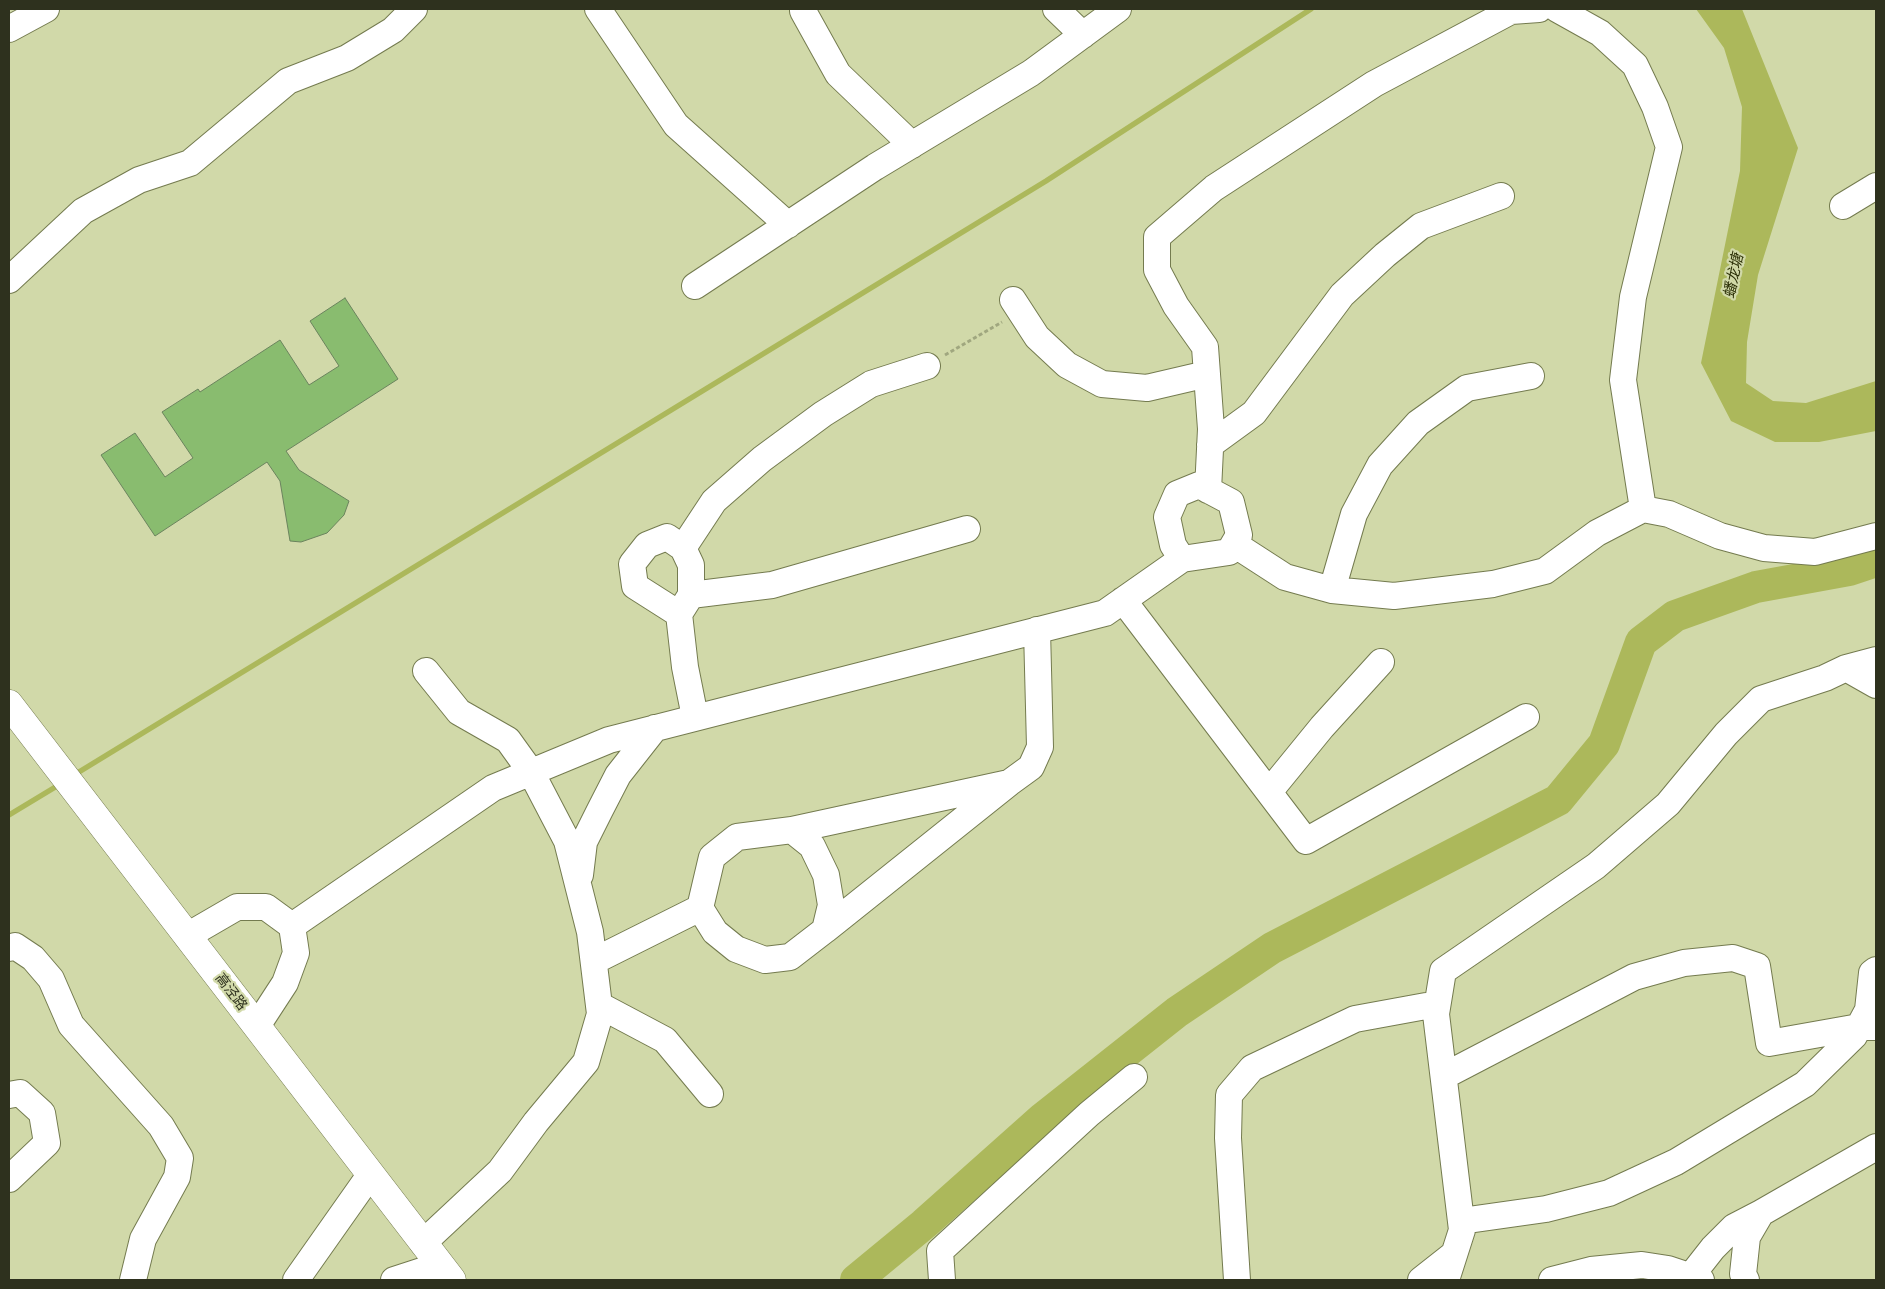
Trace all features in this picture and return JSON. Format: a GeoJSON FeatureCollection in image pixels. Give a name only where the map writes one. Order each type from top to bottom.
{"type":"FeatureCollection","features":[{"type":"Feature","properties":{"kind":"main road","name":"高泾路"},"geometry":{"type":"LineString","coordinates":[[9,704],[446,1272]]}},
{"type":"Feature","properties":{"kind":"street"},"geometry":{"type":"LineString","coordinates":[[9,29],[46,9]]}},
{"type":"Feature","properties":{"kind":"street"},"geometry":{"type":"LineString","coordinates":[[9,280],[83,211],[139,180],[190,163],[288,81],[347,58],[392,30],[414,9]]}},
{"type":"Feature","properties":{"kind":"street"},"geometry":{"type":"LineString","coordinates":[[598,9],[676,125],[788,225]]}},
{"type":"Feature","properties":{"kind":"street"},"geometry":{"type":"LineString","coordinates":[[1056,9],[1083,35]]}},
{"type":"Feature","properties":{"kind":"street"},"geometry":{"type":"LineString","coordinates":[[695,286],[912,145],[1031,73],[1118,9]]}},
{"type":"Feature","properties":{"kind":"street"},"geometry":{"type":"LineString","coordinates":[[1208,490],[1210,445],[1205,347],[1176,306],[1157,270],[1158,237],[1214,188],[1374,84],[1511,11],[1539,9]]}},
{"type":"Feature","properties":{"kind":"street"},"geometry":{"type":"LineString","coordinates":[[1557,9],[1600,33],[1635,65],[1655,107],[1669,147],[1633,297],[1623,380],[1643,509]]}},
{"type":"Feature","properties":{"kind":"street"},"geometry":{"type":"LineString","coordinates":[[804,12],[838,74],[912,145]]}},
{"type":"Feature","properties":{"kind":"street"},"geometry":{"type":"LineString","coordinates":[[1844,206],[1876,186]]}},
{"type":"Feature","properties":{"kind":"street"},"geometry":{"type":"LineString","coordinates":[[1210,445],[1254,413],[1342,295],[1385,255],[1421,226],[1501,196]]}},
{"type":"Feature","properties":{"kind":"street"},"geometry":{"type":"LineString","coordinates":[[1016,306],[1037,337],[1067,365],[1102,384],[1147,388],[1207,374]]}},
{"type":"Feature","properties":{"kind":"street"},"geometry":{"type":"LineString","coordinates":[[683,548],[714,501],[762,459],[823,414],[872,384],[927,366]]}},
{"type":"Feature","properties":{"kind":"street"},"geometry":{"type":"LineString","coordinates":[[1332,590],[1354,514],[1380,465],[1418,423],[1467,388],[1531,376]]}},
{"type":"Feature","properties":{"kind":"street"},"geometry":{"type":"LineString","coordinates":[[292,926],[493,788],[609,740],[1104,612],[1182,559],[1229,552],[1239,536],[1231,502],[1199,486],[1177,494],[1167,517],[1173,545],[1182,559]]}},
{"type":"Feature","properties":{"kind":"street"},"geometry":{"type":"LineString","coordinates":[[1234,544],[1285,578],[1332,590],[1394,596],[1493,584],[1545,571],[1597,533],[1643,509],[1669,514],[1720,536],[1764,548],[1816,552],[1876,536]]}},
{"type":"Feature","properties":{"kind":"street"},"geometry":{"type":"LineString","coordinates":[[695,717],[685,667],[685,605],[691,565],[683,548],[668,537],[647,545],[632,564],[635,586],[685,605],[772,585],[967,529]]}},
{"type":"Feature","properties":{"kind":"street"},"geometry":{"type":"LineString","coordinates":[[1123,600],[1306,841],[1526,717]]}},
{"type":"Feature","properties":{"kind":"street"},"geometry":{"type":"LineString","coordinates":[[1010,783],[792,830],[737,836],[712,858],[700,908],[715,932],[736,949],[764,960],[790,957],[1031,767],[1040,747],[1037,630]]}},
{"type":"Feature","properties":{"kind":"street"},"geometry":{"type":"LineString","coordinates":[[1446,1280],[1462,1230],[1436,1014],[1443,971],[1596,866],[1668,804],[1726,734],[1761,699],[1825,678],[1846,668],[1876,660]]}},
{"type":"Feature","properties":{"kind":"street"},"geometry":{"type":"LineString","coordinates":[[1269,792],[1322,727],[1381,662]]}},
{"type":"Feature","properties":{"kind":"street"},"geometry":{"type":"LineString","coordinates":[[1846,668],[1876,685]]}},
{"type":"Feature","properties":{"kind":"street"},"geometry":{"type":"LineString","coordinates":[[423,1243],[500,1171],[536,1122],[586,1062],[600,1014],[590,932],[567,841],[531,772],[508,740],[459,712],[426,671]]}},
{"type":"Feature","properties":{"kind":"street"},"geometry":{"type":"LineString","coordinates":[[579,888],[584,842],[618,775],[655,728]]}},
{"type":"Feature","properties":{"kind":"street"},"geometry":{"type":"LineString","coordinates":[[792,830],[812,846],[826,875],[831,905],[825,930]]}},
{"type":"Feature","properties":{"kind":"street"},"geometry":{"type":"LineString","coordinates":[[187,936],[237,907],[266,907],[292,926],[296,953],[285,983],[257,1026]]}},
{"type":"Feature","properties":{"kind":"street"},"geometry":{"type":"LineString","coordinates":[[594,961],[700,908]]}},
{"type":"Feature","properties":{"kind":"street"},"geometry":{"type":"LineString","coordinates":[[9,948],[15,946],[33,958],[51,979],[71,1026],[161,1126],[180,1158],[177,1178],[143,1239],[133,1280]]}},
{"type":"Feature","properties":{"kind":"street"},"geometry":{"type":"LineString","coordinates":[[1444,1076],[1634,977],[1684,963],[1733,958],[1758,966],[1770,1043],[1868,1027]]}},
{"type":"Feature","properties":{"kind":"street"},"geometry":{"type":"LineString","coordinates":[[1868,1027],[1872,973],[1876,970]]}},
{"type":"Feature","properties":{"kind":"street"},"geometry":{"type":"LineString","coordinates":[[599,1005],[665,1040],[710,1094]]}},
{"type":"Feature","properties":{"kind":"street"},"geometry":{"type":"LineString","coordinates":[[1237,1280],[1228,1138],[1229,1095],[1252,1068],[1355,1019],[1426,1006]]}},
{"type":"Feature","properties":{"kind":"street"},"geometry":{"type":"LineString","coordinates":[[1461,1221],[1546,1209],[1609,1194],[1676,1162],[1805,1084],[1854,1036],[1868,1027]]}},
{"type":"Feature","properties":{"kind":"street"},"geometry":{"type":"LineString","coordinates":[[942,1280],[940,1251],[1089,1114],[1134,1078]]}},
{"type":"Feature","properties":{"kind":"street"},"geometry":{"type":"LineString","coordinates":[[9,1095],[20,1093],[42,1113],[46,1143],[9,1179]]}},
{"type":"Feature","properties":{"kind":"street"},"geometry":{"type":"LineString","coordinates":[[1552,1280],[1591,1270],[1642,1265],[1696,1278],[1713,1248],[1734,1226],[1761,1213],[1876,1147]]}},
{"type":"Feature","properties":{"kind":"street"},"geometry":{"type":"LineString","coordinates":[[296,1280],[370,1175]]}},
{"type":"Feature","properties":{"kind":"street"},"geometry":{"type":"LineString","coordinates":[[1746,1280],[1744,1274],[1747,1237],[1761,1213]]}},
{"type":"Feature","properties":{"kind":"street"},"geometry":{"type":"LineString","coordinates":[[1421,1280],[1454,1254]]}},
{"type":"Feature","properties":{"kind":"street"},"geometry":{"type":"LineString","coordinates":[[394,1280],[446,1272]]}},
{"type":"Feature","properties":{"kind":"path"},"geometry":{"type":"LineString","coordinates":[[927,366],[1016,306]]}},
{"type":"Feature","properties":{"kind":"water","name":"蟠龙塘"},"geometry":{"type":"Polygon","coordinates":[[[1696,9],[1742,9],[1798,148],[1758,275],[1747,342],[1746,383],[1773,401],[1806,403],[1876,381],[1876,431],[1819,442],[1775,442],[1731,421],[1701,363],[1740,171],[1742,107],[1724,48],[1696,9]]]}},
{"type":"Feature","properties":{"kind":"building"},"geometry":{"type":"Polygon","coordinates":[[[345,298],[398,379],[286,451],[299,470],[349,501],[344,515],[327,533],[301,542],[290,541],[280,481],[267,462],[155,536],[101,455],[135,433],[165,477],[193,458],[162,412],[198,389],[200,392],[280,340],[309,385],[339,366],[310,321],[345,298]]]}},
{"type":"Feature","properties":{"kind":"waterway"},"geometry":{"type":"LineString","coordinates":[[74,775],[1046,181],[1311,9]]}},
{"type":"Feature","properties":{"kind":"waterway"},"geometry":{"type":"LineString","coordinates":[[856,1280],[924,1224],[1043,1118],[1177,1012],[1272,948],[1558,800],[1604,744],[1641,642],[1675,616],[1756,587],[1849,570],[1876,561]]}},
{"type":"Feature","properties":{"kind":"waterway"},"geometry":{"type":"LineString","coordinates":[[9,815],[62,783]]}}]}
